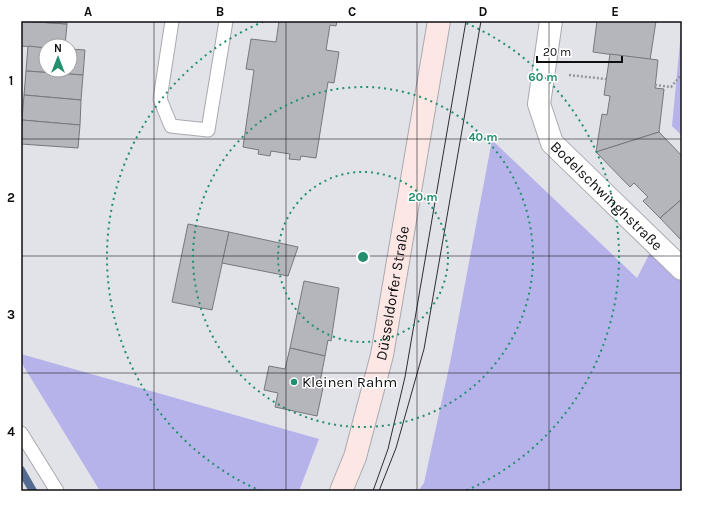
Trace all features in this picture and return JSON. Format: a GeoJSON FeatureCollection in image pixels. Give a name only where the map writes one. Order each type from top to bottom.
{"type":"FeatureCollection","features":[{"type":"Feature","properties":{"kind":"main road","name":"Düsseldorfer Straße"},"geometry":{"type":"LineString","coordinates":[[341,491],[355,457],[382,355],[439,21]]}},
{"type":"Feature","properties":{"kind":"street","name":"Bodelschwinghstraße"},"geometry":{"type":"LineString","coordinates":[[551,21],[539,104],[552,144],[682,270]]}},
{"type":"Feature","properties":{"kind":"lane"},"geometry":{"type":"LineString","coordinates":[[172,21],[160,99],[171,126],[208,130],[226,21]]}},
{"type":"Feature","properties":{"kind":"lane"},"geometry":{"type":"LineString","coordinates":[[21,432],[57,491]]}},
{"type":"Feature","properties":{"kind":"path"},"geometry":{"type":"LineString","coordinates":[[543,72],[606,79]]}},
{"type":"Feature","properties":{"kind":"path"},"geometry":{"type":"LineString","coordinates":[[655,85],[671,87],[682,74]]}},
{"type":"Feature","properties":{"kind":"shaded area"},"geometry":{"type":"Polygon","coordinates":[[[682,21],[682,136],[672,126],[682,21]]]}},
{"type":"Feature","properties":{"kind":"shaded area"},"geometry":{"type":"Polygon","coordinates":[[[492,140],[637,278],[653,247],[682,279],[682,491],[418,491],[424,483],[451,358],[492,140]]]}},
{"type":"Feature","properties":{"kind":"shaded area"},"geometry":{"type":"Polygon","coordinates":[[[21,354],[319,439],[299,491],[100,491],[21,362],[21,354]]]}},
{"type":"Feature","properties":{"kind":"building"},"geometry":{"type":"Polygon","coordinates":[[[21,21],[67,24],[66,38],[38,38],[38,47],[21,46],[21,21]]]}},
{"type":"Feature","properties":{"kind":"building"},"geometry":{"type":"Polygon","coordinates":[[[21,21],[67,21],[67,24],[21,21]]]}},
{"type":"Feature","properties":{"kind":"building"},"geometry":{"type":"Polygon","coordinates":[[[279,21],[337,21],[336,26],[330,25],[326,50],[339,52],[334,83],[328,82],[316,158],[301,156],[300,160],[289,159],[290,154],[271,151],[270,156],[258,154],[259,150],[243,147],[254,70],[246,69],[251,39],[276,42],[279,21]]]}},
{"type":"Feature","properties":{"kind":"building"},"geometry":{"type":"Polygon","coordinates":[[[597,21],[656,21],[650,60],[593,52],[597,21]]]}},
{"type":"Feature","properties":{"kind":"building"},"geometry":{"type":"Polygon","coordinates":[[[28,46],[38,47],[38,72],[26,71],[28,46]]]}},
{"type":"Feature","properties":{"kind":"building"},"geometry":{"type":"Polygon","coordinates":[[[78,50],[85,50],[83,75],[78,75],[78,50]]]}},
{"type":"Feature","properties":{"kind":"building"},"geometry":{"type":"Polygon","coordinates":[[[610,54],[658,60],[655,88],[664,89],[659,132],[596,152],[602,114],[607,115],[610,96],[604,95],[610,54]]]}},
{"type":"Feature","properties":{"kind":"building"},"geometry":{"type":"Polygon","coordinates":[[[26,71],[38,72],[38,78],[78,78],[78,75],[83,75],[81,100],[24,95],[26,71]]]}},
{"type":"Feature","properties":{"kind":"building"},"geometry":{"type":"Polygon","coordinates":[[[24,95],[81,100],[80,125],[22,120],[24,95]]]}},
{"type":"Feature","properties":{"kind":"building"},"geometry":{"type":"Polygon","coordinates":[[[22,120],[80,125],[78,148],[21,144],[22,120]]]}},
{"type":"Feature","properties":{"kind":"building"},"geometry":{"type":"Polygon","coordinates":[[[659,132],[682,156],[682,199],[660,218],[643,201],[648,197],[634,183],[630,187],[596,152],[659,132]]]}},
{"type":"Feature","properties":{"kind":"building"},"geometry":{"type":"Polygon","coordinates":[[[682,199],[682,241],[660,218],[682,199]]]}},
{"type":"Feature","properties":{"kind":"building"},"geometry":{"type":"Polygon","coordinates":[[[188,224],[229,232],[212,310],[172,302],[188,224]]]}},
{"type":"Feature","properties":{"kind":"building"},"geometry":{"type":"Polygon","coordinates":[[[229,232],[298,247],[288,276],[222,263],[229,232]]]}},
{"type":"Feature","properties":{"kind":"building"},"geometry":{"type":"Polygon","coordinates":[[[304,281],[339,288],[331,341],[328,340],[325,356],[290,348],[304,281]]]}},
{"type":"Feature","properties":{"kind":"building","name":"Kleinen Rahm"},"geometry":{"type":"Polygon","coordinates":[[[290,348],[325,356],[320,382],[324,383],[317,416],[275,407],[278,393],[264,390],[269,366],[285,369],[290,348]]]}},
{"type":"Feature","properties":{"kind":"waterway"},"geometry":{"type":"LineString","coordinates":[[21,470],[33,491]]}},
{"type":"Feature","properties":{"kind":"tram line"},"geometry":{"type":"LineString","coordinates":[[373,491],[388,449],[405,377],[466,21]]}},
{"type":"Feature","properties":{"kind":"tram line"},"geometry":{"type":"LineString","coordinates":[[379,491],[396,448],[424,349],[481,21]]}},
{"type":"Feature","properties":{"kind":"place","name":"Kleinen Rahm"},"geometry":{"type":"Point","coordinates":[294,382]}}]}
